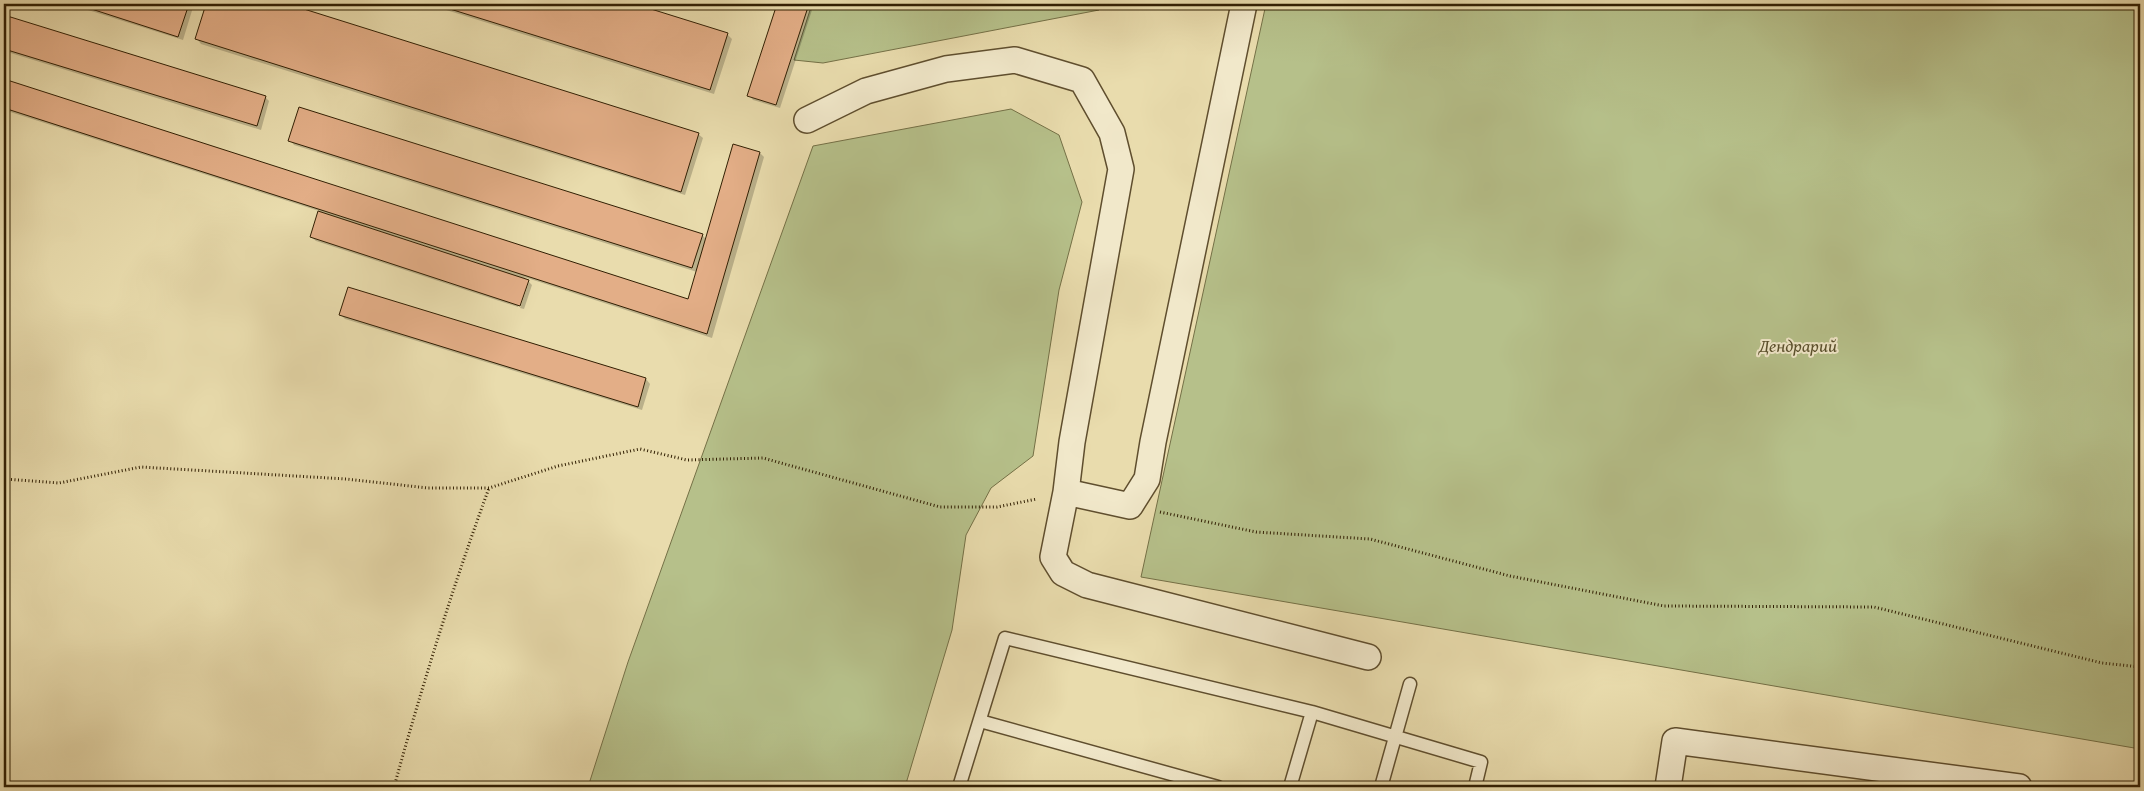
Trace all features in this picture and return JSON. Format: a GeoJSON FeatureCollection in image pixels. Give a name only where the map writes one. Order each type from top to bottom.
{"type":"FeatureCollection","features":[{"type":"Feature","properties":{"kind":"street"},"geometry":{"type":"LineString","coordinates":[[1066,492],[1130,506],[1147,479],[1153,442],[1244,4]]}},
{"type":"Feature","properties":{"kind":"street"},"geometry":{"type":"LineString","coordinates":[[807,120],[866,91],[946,69],[1015,60],[1082,80],[1112,133],[1121,169],[1072,442],[1066,492],[1053,557],[1063,573],[1087,585],[1368,657]]}},
{"type":"Feature","properties":{"kind":"street"},"geometry":{"type":"LineString","coordinates":[[1668,787],[1675,740],[2019,787]]}},
{"type":"Feature","properties":{"kind":"lane"},"geometry":{"type":"LineString","coordinates":[[960,787],[1005,638],[1312,712],[1482,762],[1475,787]]}},
{"type":"Feature","properties":{"kind":"lane"},"geometry":{"type":"LineString","coordinates":[[1381,787],[1410,684]]}},
{"type":"Feature","properties":{"kind":"lane"},"geometry":{"type":"LineString","coordinates":[[1290,787],[1312,712]]}},
{"type":"Feature","properties":{"kind":"lane"},"geometry":{"type":"LineString","coordinates":[[980,721],[1218,787]]}},
{"type":"Feature","properties":{"kind":"path"},"geometry":{"type":"LineString","coordinates":[[4,479],[59,483],[141,467],[346,479],[428,488],[489,488],[558,466],[640,449],[687,460],[763,458],[940,507],[997,507],[1066,492]]}},
{"type":"Feature","properties":{"kind":"path"},"geometry":{"type":"LineString","coordinates":[[394,787],[453,587],[489,488]]}},
{"type":"Feature","properties":{"kind":"path"},"geometry":{"type":"LineString","coordinates":[[1130,506],[1256,532],[1370,539],[1510,576],[1664,606],[1874,607],[2102,663],[2140,667]]}},
{"type":"Feature","properties":{"kind":"green space"},"geometry":{"type":"Polygon","coordinates":[[[812,4],[1101,4],[1099,10],[823,63],[794,60],[812,4]]]}},
{"type":"Feature","properties":{"kind":"green space","name":"Дендрарий"},"geometry":{"type":"Polygon","coordinates":[[[1266,4],[2140,4],[2140,749],[1141,577],[1266,4]]]}},
{"type":"Feature","properties":{"kind":"green space"},"geometry":{"type":"Polygon","coordinates":[[[1011,109],[1059,135],[1082,202],[1059,290],[1033,456],[991,488],[966,535],[952,630],[905,787],[588,787],[628,662],[813,146],[1011,109]]]}},
{"type":"Feature","properties":{"kind":"building"},"geometry":{"type":"Polygon","coordinates":[[[76,4],[189,4],[178,37],[76,4]]]}},
{"type":"Feature","properties":{"kind":"building"},"geometry":{"type":"Polygon","coordinates":[[[206,4],[288,4],[699,133],[681,192],[195,39],[206,4]]]}},
{"type":"Feature","properties":{"kind":"building"},"geometry":{"type":"Polygon","coordinates":[[[434,4],[635,4],[728,33],[710,90],[434,4]]]}},
{"type":"Feature","properties":{"kind":"building"},"geometry":{"type":"Polygon","coordinates":[[[777,4],[809,4],[776,105],[747,96],[777,4]]]}},
{"type":"Feature","properties":{"kind":"building"},"geometry":{"type":"Polygon","coordinates":[[[4,15],[266,96],[257,126],[4,49],[4,15]]]}},
{"type":"Feature","properties":{"kind":"building"},"geometry":{"type":"Polygon","coordinates":[[[4,79],[688,299],[733,144],[760,152],[707,334],[4,108],[4,79]]]}},
{"type":"Feature","properties":{"kind":"building"},"geometry":{"type":"Polygon","coordinates":[[[299,107],[703,234],[692,268],[288,141],[299,107]]]}},
{"type":"Feature","properties":{"kind":"building"},"geometry":{"type":"Polygon","coordinates":[[[318,211],[529,280],[520,306],[310,237],[318,211]]]}},
{"type":"Feature","properties":{"kind":"building"},"geometry":{"type":"Polygon","coordinates":[[[348,287],[646,378],[638,407],[339,315],[348,287]]]}}]}
